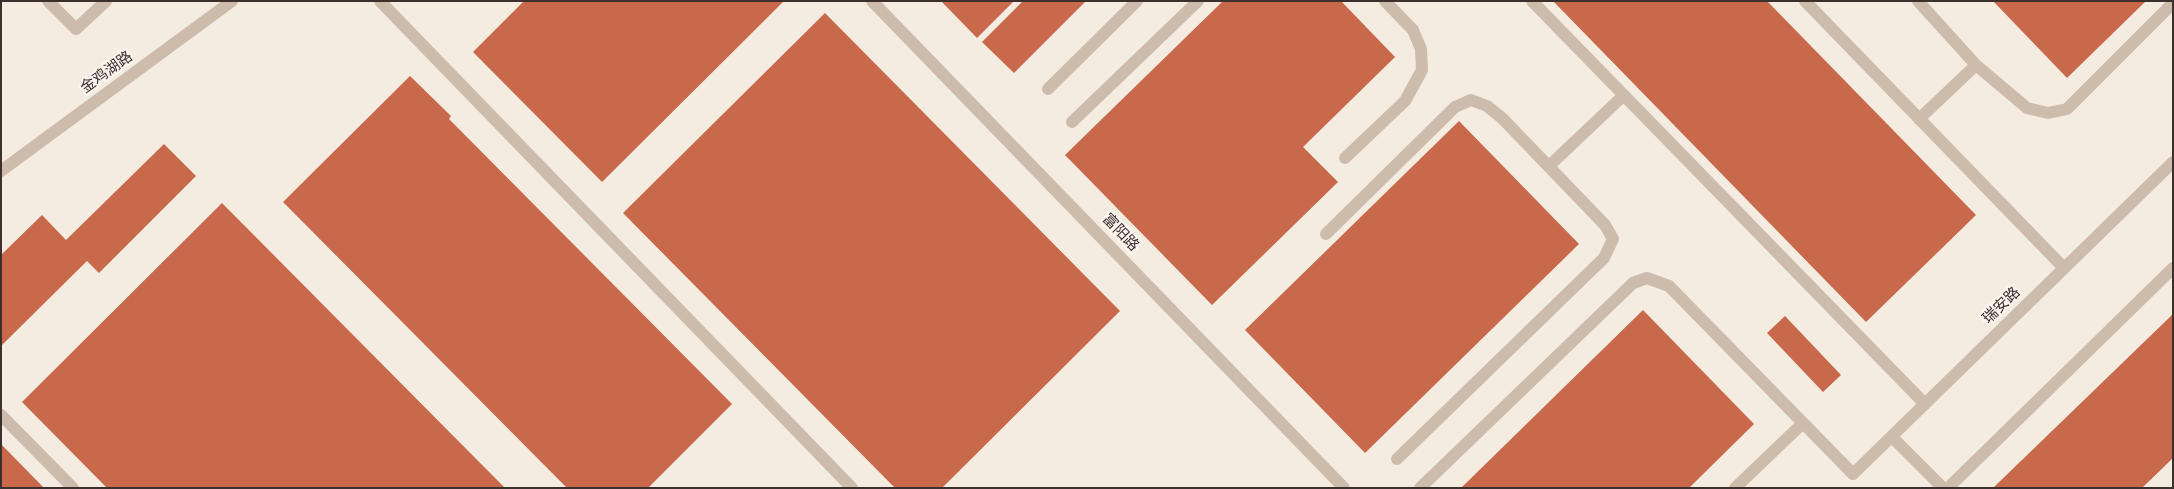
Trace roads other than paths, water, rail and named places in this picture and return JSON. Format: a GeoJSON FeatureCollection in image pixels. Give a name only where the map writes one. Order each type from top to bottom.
{"type":"FeatureCollection","features":[{"type":"Feature","properties":{"kind":"street"},"geometry":{"type":"LineString","coordinates":[[48,1],[76,29],[106,1]]}},
{"type":"Feature","properties":{"kind":"street","name":"金鸡湖路"},"geometry":{"type":"LineString","coordinates":[[1,171],[232,1]]}},
{"type":"Feature","properties":{"kind":"street"},"geometry":{"type":"LineString","coordinates":[[380,1],[852,488]]}},
{"type":"Feature","properties":{"kind":"street","name":"富阳路"},"geometry":{"type":"LineString","coordinates":[[872,1],[1344,488]]}},
{"type":"Feature","properties":{"kind":"street"},"geometry":{"type":"LineString","coordinates":[[1048,89],[1137,1]]}},
{"type":"Feature","properties":{"kind":"street"},"geometry":{"type":"LineString","coordinates":[[1072,122],[1198,1]]}},
{"type":"Feature","properties":{"kind":"street"},"geometry":{"type":"LineString","coordinates":[[1345,158],[1405,101],[1422,70],[1422,49],[1413,30],[1385,1]]}},
{"type":"Feature","properties":{"kind":"street"},"geometry":{"type":"LineString","coordinates":[[1532,1],[1925,404]]}},
{"type":"Feature","properties":{"kind":"street"},"geometry":{"type":"LineString","coordinates":[[1805,1],[2064,268]]}},
{"type":"Feature","properties":{"kind":"street"},"geometry":{"type":"LineString","coordinates":[[1918,1],[1976,65],[2028,108],[2048,113],[2066,109],[2173,3]]}},
{"type":"Feature","properties":{"kind":"street"},"geometry":{"type":"LineString","coordinates":[[1919,119],[1976,65]]}},
{"type":"Feature","properties":{"kind":"street"},"geometry":{"type":"LineString","coordinates":[[1549,166],[1624,95]]}},
{"type":"Feature","properties":{"kind":"street"},"geometry":{"type":"LineString","coordinates":[[1326,234],[1455,107],[1471,100],[1487,106],[1549,166],[1605,225],[1613,240],[1604,258],[1397,459]]}},
{"type":"Feature","properties":{"kind":"street","name":"瑞安路"},"geometry":{"type":"LineString","coordinates":[[1803,424],[1853,474],[2173,162]]}},
{"type":"Feature","properties":{"kind":"street"},"geometry":{"type":"LineString","coordinates":[[1948,488],[2173,268]]}},
{"type":"Feature","properties":{"kind":"street"},"geometry":{"type":"LineString","coordinates":[[1420,488],[1633,283],[1647,278],[1669,286],[1803,424],[1735,488]]}},
{"type":"Feature","properties":{"kind":"street"},"geometry":{"type":"LineString","coordinates":[[1,415],[73,488]]}},
{"type":"Feature","properties":{"kind":"street"},"geometry":{"type":"LineString","coordinates":[[1892,437],[1943,488]]}}]}
